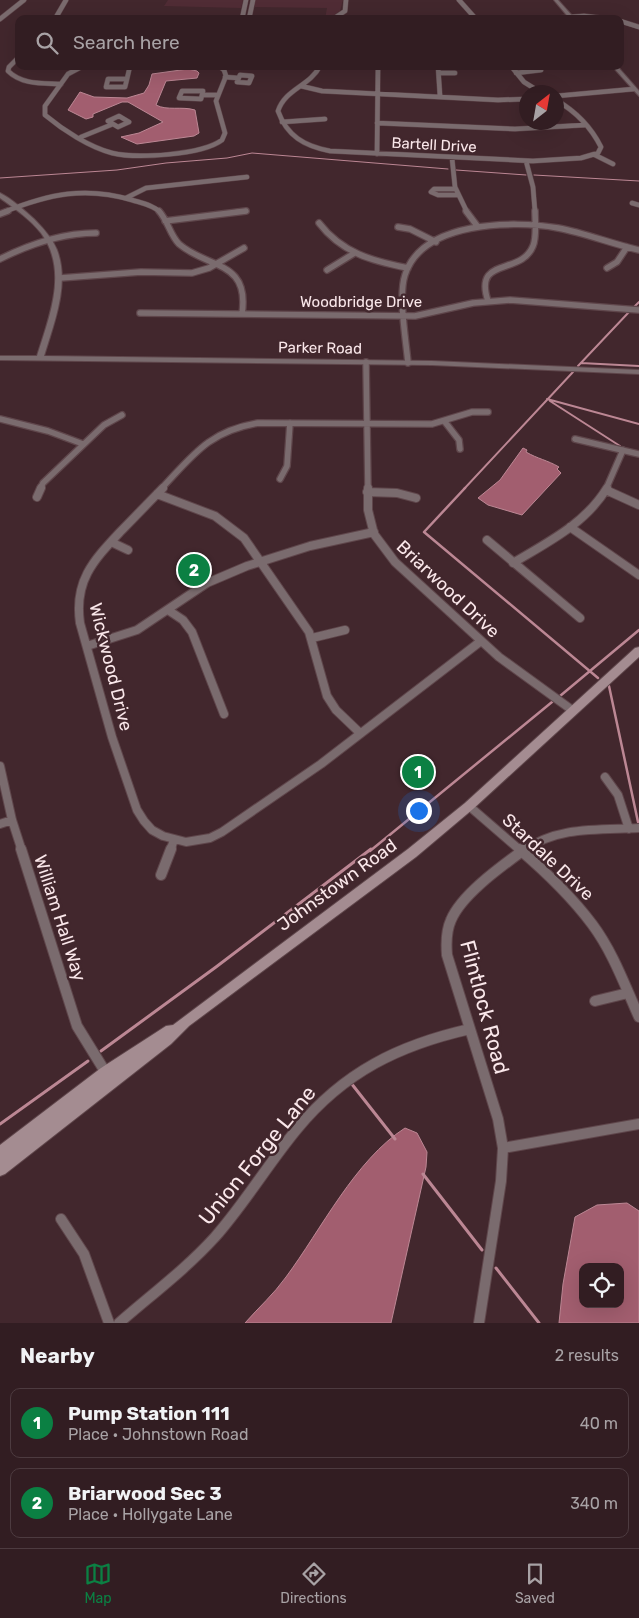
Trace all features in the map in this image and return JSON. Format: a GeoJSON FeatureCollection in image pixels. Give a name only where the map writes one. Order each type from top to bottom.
{"type":"FeatureCollection","features":[{"type":"Feature","properties":{"kind":"main road","name":"Johnstown Road"},"geometry":{"type":"LineString","coordinates":[[0,1169],[166,1040],[185,1022],[412,853],[469,806],[639,650]]}},
{"type":"Feature","properties":{"kind":"main road","name":"Johnstown Road"},"geometry":{"type":"LineString","coordinates":[[0,1154],[106,1073],[161,1035],[185,1022]]}},
{"type":"Feature","properties":{"kind":"street"},"geometry":{"type":"LineString","coordinates":[[0,19],[24,0]]}},
{"type":"Feature","properties":{"kind":"street"},"geometry":{"type":"LineString","coordinates":[[57,15],[66,0]]}},
{"type":"Feature","properties":{"kind":"street"},"geometry":{"type":"LineString","coordinates":[[243,15],[246,0]]}},
{"type":"Feature","properties":{"kind":"street"},"geometry":{"type":"LineString","coordinates":[[250,15],[253,0]]}},
{"type":"Feature","properties":{"kind":"street"},"geometry":{"type":"LineString","coordinates":[[339,15],[345,11],[346,0]]}},
{"type":"Feature","properties":{"kind":"street"},"geometry":{"type":"LineString","coordinates":[[459,0],[472,15]]}},
{"type":"Feature","properties":{"kind":"street"},"geometry":{"type":"LineString","coordinates":[[556,0],[569,15]]}},
{"type":"Feature","properties":{"kind":"street"},"geometry":{"type":"LineString","coordinates":[[624,22],[639,27]]}},
{"type":"Feature","properties":{"kind":"street"},"geometry":{"type":"LineString","coordinates":[[15,61],[9,66],[8,74],[28,81],[60,84]]}},
{"type":"Feature","properties":{"kind":"street"},"geometry":{"type":"LineString","coordinates":[[74,70],[70,72],[60,84],[45,106],[45,114],[51,120],[109,152],[127,156],[209,146],[218,143],[225,136],[217,110],[217,96],[225,78],[224,70]]}},
{"type":"Feature","properties":{"kind":"street"},"geometry":{"type":"LineString","coordinates":[[127,79],[108,79],[106,87],[126,87],[129,70]]}},
{"type":"Feature","properties":{"kind":"street"},"geometry":{"type":"LineString","coordinates":[[318,70],[315,76],[287,95],[281,102],[278,111],[282,122],[325,119]]}},
{"type":"Feature","properties":{"kind":"street"},"geometry":{"type":"LineString","coordinates":[[377,154],[378,70]]}},
{"type":"Feature","properties":{"kind":"street"},"geometry":{"type":"LineString","coordinates":[[439,70],[440,96]]}},
{"type":"Feature","properties":{"kind":"street"},"geometry":{"type":"LineString","coordinates":[[516,72],[541,70]]}},
{"type":"Feature","properties":{"kind":"street"},"geometry":{"type":"LineString","coordinates":[[617,70],[639,94]]}},
{"type":"Feature","properties":{"kind":"street"},"geometry":{"type":"LineString","coordinates":[[516,72],[529,85]]}},
{"type":"Feature","properties":{"kind":"street"},"geometry":{"type":"LineString","coordinates":[[439,73],[455,73]]}},
{"type":"Feature","properties":{"kind":"street"},"geometry":{"type":"LineString","coordinates":[[225,78],[238,78]]}},
{"type":"Feature","properties":{"kind":"street"},"geometry":{"type":"LineString","coordinates":[[301,86],[319,91],[519,99]]}},
{"type":"Feature","properties":{"kind":"street"},"geometry":{"type":"LineString","coordinates":[[564,97],[634,89]]}},
{"type":"Feature","properties":{"kind":"street"},"geometry":{"type":"LineString","coordinates":[[182,91],[202,91],[202,95],[201,99],[179,98],[182,91]]}},
{"type":"Feature","properties":{"kind":"street"},"geometry":{"type":"LineString","coordinates":[[202,95],[217,96]]}},
{"type":"Feature","properties":{"kind":"street"},"geometry":{"type":"LineString","coordinates":[[564,104],[575,113],[600,145],[600,150],[595,155],[613,164]]}},
{"type":"Feature","properties":{"kind":"street","name":"Bartell Drive"},"geometry":{"type":"LineString","coordinates":[[282,122],[289,134],[309,146],[330,152],[526,161],[581,158],[595,155]]}},
{"type":"Feature","properties":{"kind":"street"},"geometry":{"type":"LineString","coordinates":[[377,123],[515,129],[585,125]]}},
{"type":"Feature","properties":{"kind":"street"},"geometry":{"type":"LineString","coordinates":[[81,137],[113,124]]}},
{"type":"Feature","properties":{"kind":"street"},"geometry":{"type":"LineString","coordinates":[[452,158],[457,195],[466,212],[478,227]]}},
{"type":"Feature","properties":{"kind":"street"},"geometry":{"type":"LineString","coordinates":[[488,301],[482,288],[486,278],[496,270],[520,260],[530,252],[533,245],[536,197],[526,161]]}},
{"type":"Feature","properties":{"kind":"street"},"geometry":{"type":"LineString","coordinates":[[126,198],[146,188],[248,177]]}},
{"type":"Feature","properties":{"kind":"street"},"geometry":{"type":"LineString","coordinates":[[455,189],[434,189],[431,192],[435,195],[457,195]]}},
{"type":"Feature","properties":{"kind":"street"},"geometry":{"type":"LineString","coordinates":[[0,214],[51,195],[73,192],[103,193],[126,198],[155,208],[165,221],[172,236],[181,245],[234,275],[240,282],[244,292],[242,314]]}},
{"type":"Feature","properties":{"kind":"street"},"geometry":{"type":"LineString","coordinates":[[0,195],[18,206],[36,222],[49,240],[57,259],[60,278],[57,300],[40,359]]}},
{"type":"Feature","properties":{"kind":"street"},"geometry":{"type":"LineString","coordinates":[[632,203],[639,205]]}},
{"type":"Feature","properties":{"kind":"street"},"geometry":{"type":"LineString","coordinates":[[165,221],[246,211]]}},
{"type":"Feature","properties":{"kind":"street"},"geometry":{"type":"LineString","coordinates":[[319,223],[333,241],[353,254],[408,268]]}},
{"type":"Feature","properties":{"kind":"street"},"geometry":{"type":"LineString","coordinates":[[408,363],[404,285],[408,268],[420,253],[436,242],[456,233],[478,227],[506,224],[535,225],[574,231],[639,250]]}},
{"type":"Feature","properties":{"kind":"street"},"geometry":{"type":"LineString","coordinates":[[398,227],[414,231],[436,242]]}},
{"type":"Feature","properties":{"kind":"street"},"geometry":{"type":"LineString","coordinates":[[0,259],[25,246],[82,233],[96,233]]}},
{"type":"Feature","properties":{"kind":"street"},"geometry":{"type":"LineString","coordinates":[[60,278],[141,272],[187,273],[204,270],[244,248]]}},
{"type":"Feature","properties":{"kind":"street"},"geometry":{"type":"LineString","coordinates":[[607,268],[618,262],[627,248]]}},
{"type":"Feature","properties":{"kind":"street"},"geometry":{"type":"LineString","coordinates":[[327,270],[353,254]]}},
{"type":"Feature","properties":{"kind":"street","name":"Woodbridge Drive"},"geometry":{"type":"LineString","coordinates":[[140,313],[405,316],[426,315],[488,301],[518,300],[639,310]]}},
{"type":"Feature","properties":{"kind":"street","name":"Parker Road"},"geometry":{"type":"LineString","coordinates":[[0,358],[366,362],[639,372]]}},
{"type":"Feature","properties":{"kind":"street","name":"Briarwood Drive"},"geometry":{"type":"LineString","coordinates":[[366,362],[368,515],[374,532],[385,551],[511,667],[572,710]]}},
{"type":"Feature","properties":{"kind":"street","name":"Wickwood Drive"},"geometry":{"type":"LineString","coordinates":[[481,641],[293,784],[218,835],[197,841],[174,840],[151,830],[140,818],[112,736],[78,614],[80,586],[88,569],[202,446],[219,434],[253,424],[432,424],[445,422],[469,412],[488,412]]}},
{"type":"Feature","properties":{"kind":"street"},"geometry":{"type":"LineString","coordinates":[[37,497],[43,483],[83,444],[104,425],[122,415]]}},
{"type":"Feature","properties":{"kind":"street"},"geometry":{"type":"LineString","coordinates":[[0,420],[32,426],[83,444]]}},
{"type":"Feature","properties":{"kind":"street"},"geometry":{"type":"LineString","coordinates":[[445,422],[459,440],[460,449]]}},
{"type":"Feature","properties":{"kind":"street"},"geometry":{"type":"LineString","coordinates":[[280,479],[287,466],[290,423]]}},
{"type":"Feature","properties":{"kind":"street"},"geometry":{"type":"LineString","coordinates":[[574,439],[639,454]]}},
{"type":"Feature","properties":{"kind":"street"},"geometry":{"type":"LineString","coordinates":[[513,563],[570,527],[592,507],[606,490],[623,450]]}},
{"type":"Feature","properties":{"kind":"street"},"geometry":{"type":"LineString","coordinates":[[606,490],[639,505]]}},
{"type":"Feature","properties":{"kind":"street"},"geometry":{"type":"LineString","coordinates":[[367,492],[397,493],[416,498]]}},
{"type":"Feature","properties":{"kind":"street"},"geometry":{"type":"LineString","coordinates":[[157,494],[226,522],[244,538],[303,622],[312,638],[327,696],[336,710],[360,733]]}},
{"type":"Feature","properties":{"kind":"street"},"geometry":{"type":"LineString","coordinates":[[570,527],[639,575]]}},
{"type":"Feature","properties":{"kind":"street"},"geometry":{"type":"LineString","coordinates":[[87,646],[136,630],[205,584],[261,561],[303,547],[374,532]]}},
{"type":"Feature","properties":{"kind":"street"},"geometry":{"type":"LineString","coordinates":[[488,540],[580,618]]}},
{"type":"Feature","properties":{"kind":"street"},"geometry":{"type":"LineString","coordinates":[[111,542],[128,550]]}},
{"type":"Feature","properties":{"kind":"street"},"geometry":{"type":"LineString","coordinates":[[168,610],[183,620],[192,632],[224,714]]}},
{"type":"Feature","properties":{"kind":"street"},"geometry":{"type":"LineString","coordinates":[[312,638],[345,630]]}},
{"type":"Feature","properties":{"kind":"street","name":"William Hall Way"},"geometry":{"type":"LineString","coordinates":[[0,766],[12,820],[77,1026],[106,1073]]}},
{"type":"Feature","properties":{"kind":"street"},"geometry":{"type":"LineString","coordinates":[[606,778],[614,787],[634,828]]}},
{"type":"Feature","properties":{"kind":"street","name":"Stardale Drive"},"geometry":{"type":"LineString","coordinates":[[469,806],[563,891],[584,913],[609,951],[639,1017]]}},
{"type":"Feature","properties":{"kind":"street"},"geometry":{"type":"LineString","coordinates":[[0,824],[12,820]]}},
{"type":"Feature","properties":{"kind":"street","name":"Flintlock Road"},"geometry":{"type":"LineString","coordinates":[[479,1323],[502,1174],[503,1148],[498,1119],[447,955],[447,930],[460,904],[520,852],[535,842],[550,835],[634,828]]}},
{"type":"Feature","properties":{"kind":"street"},"geometry":{"type":"LineString","coordinates":[[161,874],[174,840]]}},
{"type":"Feature","properties":{"kind":"street"},"geometry":{"type":"LineString","coordinates":[[595,1001],[628,993]]}},
{"type":"Feature","properties":{"kind":"street","name":"Union Forge Lane"},"geometry":{"type":"LineString","coordinates":[[119,1323],[187,1265],[214,1239],[247,1199],[296,1130],[330,1093],[351,1076],[394,1051],[425,1039],[470,1029]]}},
{"type":"Feature","properties":{"kind":"street"},"geometry":{"type":"LineString","coordinates":[[503,1148],[639,1124]]}},
{"type":"Feature","properties":{"kind":"street"},"geometry":{"type":"LineString","coordinates":[[61,1219],[72,1232],[84,1254],[109,1323]]}},
{"type":"Feature","properties":{"kind":"shaded area"},"geometry":{"type":"Polygon","coordinates":[[[168,0],[243,0],[241,8],[164,6],[168,0]]]}},
{"type":"Feature","properties":{"kind":"shaded area"},"geometry":{"type":"Polygon","coordinates":[[[255,0],[343,0],[340,11],[334,15],[326,15],[327,8],[255,7],[255,0]]]}},
{"type":"Feature","properties":{"kind":"shaded area"},"geometry":{"type":"Polygon","coordinates":[[[181,70],[192,70],[199,73],[197,78],[166,81],[156,105],[165,108],[195,110],[199,133],[194,136],[137,144],[121,137],[139,133],[163,122],[128,102],[122,102],[93,114],[93,117],[86,119],[68,110],[80,92],[94,97],[127,98],[144,93],[149,85],[152,74],[181,70]]]}},
{"type":"Feature","properties":{"kind":"shaded area"},"geometry":{"type":"Polygon","coordinates":[[[523,448],[527,450],[526,452],[559,467],[557,469],[561,473],[522,515],[488,505],[478,498],[500,480],[523,448]]]}},
{"type":"Feature","properties":{"kind":"shaded area"},"geometry":{"type":"Polygon","coordinates":[[[405,1128],[417,1133],[427,1152],[426,1167],[391,1323],[245,1323],[281,1283],[340,1197],[370,1158],[405,1128]]]}},
{"type":"Feature","properties":{"kind":"shaded area"},"geometry":{"type":"Polygon","coordinates":[[[627,1203],[639,1211],[639,1323],[559,1323],[563,1284],[575,1217],[597,1205],[627,1203]]]}},
{"type":"Feature","properties":{"kind":"waterway"},"geometry":{"type":"LineString","coordinates":[[0,178],[117,170],[166,163],[227,158],[252,153],[448,169]]}},
{"type":"Feature","properties":{"kind":"waterway"},"geometry":{"type":"LineString","coordinates":[[456,170],[526,175]]}},
{"type":"Feature","properties":{"kind":"waterway"},"geometry":{"type":"LineString","coordinates":[[534,175],[639,181]]}},
{"type":"Feature","properties":{"kind":"waterway"},"geometry":{"type":"LineString","coordinates":[[634,307],[639,302]]}},
{"type":"Feature","properties":{"kind":"waterway"},"geometry":{"type":"LineString","coordinates":[[578,366],[629,312]]}},
{"type":"Feature","properties":{"kind":"waterway"},"geometry":{"type":"LineString","coordinates":[[581,363],[639,366]]}},
{"type":"Feature","properties":{"kind":"waterway"},"geometry":{"type":"LineString","coordinates":[[548,399],[573,372]]}},
{"type":"Feature","properties":{"kind":"waterway"},"geometry":{"type":"LineString","coordinates":[[464,489],[548,399]]}},
{"type":"Feature","properties":{"kind":"waterway"},"geometry":{"type":"LineString","coordinates":[[548,399],[639,424]]}},
{"type":"Feature","properties":{"kind":"waterway"},"geometry":{"type":"LineString","coordinates":[[550,401],[620,446]]}},
{"type":"Feature","properties":{"kind":"waterway"},"geometry":{"type":"LineString","coordinates":[[465,488],[424,532],[590,671]]}},
{"type":"Feature","properties":{"kind":"waterway"},"geometry":{"type":"LineString","coordinates":[[590,671],[639,630]]}},
{"type":"Feature","properties":{"kind":"waterway"},"geometry":{"type":"LineString","coordinates":[[560,696],[590,671]]}},
{"type":"Feature","properties":{"kind":"waterway"},"geometry":{"type":"LineString","coordinates":[[590,671],[598,678]]}},
{"type":"Feature","properties":{"kind":"waterway"},"geometry":{"type":"LineString","coordinates":[[609,686],[638,822]]}},
{"type":"Feature","properties":{"kind":"waterway"},"geometry":{"type":"LineString","coordinates":[[370,851],[552,702]]}},
{"type":"Feature","properties":{"kind":"waterway"},"geometry":{"type":"LineString","coordinates":[[101,1051],[216,967],[371,849]]}},
{"type":"Feature","properties":{"kind":"waterway"},"geometry":{"type":"LineString","coordinates":[[0,1124],[88,1061]]}},
{"type":"Feature","properties":{"kind":"waterway"},"geometry":{"type":"LineString","coordinates":[[351,1083],[395,1139]]}},
{"type":"Feature","properties":{"kind":"waterway"},"geometry":{"type":"LineString","coordinates":[[423,1174],[482,1250]]}},
{"type":"Feature","properties":{"kind":"waterway"},"geometry":{"type":"LineString","coordinates":[[496,1268],[539,1323]]}},
{"type":"Feature","properties":{"kind":"place","name":"Briarwood Sec 3"},"geometry":{"type":"Point","coordinates":[194,570]}},
{"type":"Feature","properties":{"kind":"place","name":"Pump Station 111"},"geometry":{"type":"Point","coordinates":[418,772]}}]}
